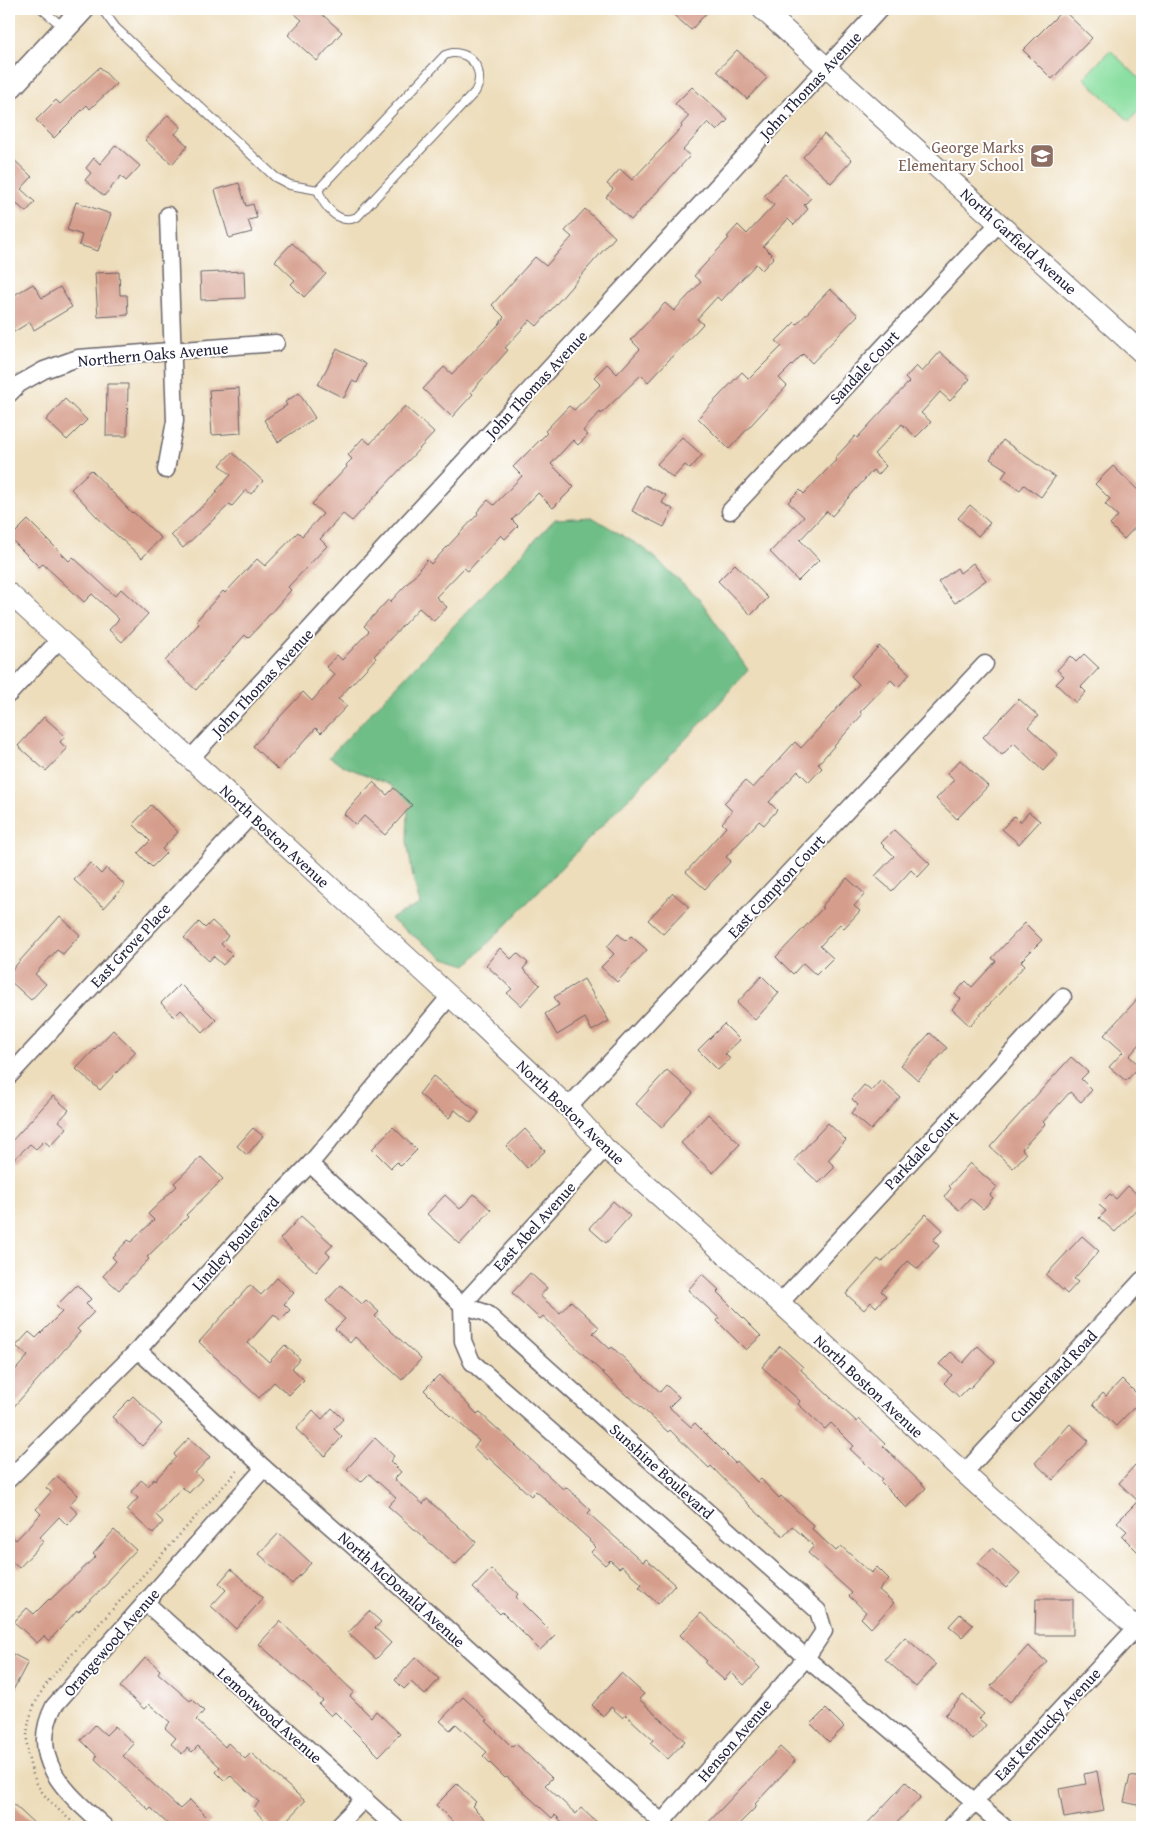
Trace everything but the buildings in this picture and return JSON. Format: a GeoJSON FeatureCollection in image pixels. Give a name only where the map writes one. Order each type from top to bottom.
{"type":"FeatureCollection","features":[{"type":"Feature","properties":{"kind":"main road"},"geometry":{"type":"LineString","coordinates":[[9,89],[83,9]]}},
{"type":"Feature","properties":{"kind":"street","name":"North Garfield Avenue"},"geometry":{"type":"LineString","coordinates":[[762,9],[1142,353]]}},
{"type":"Feature","properties":{"kind":"street","name":"John Thomas Avenue"},"geometry":{"type":"LineString","coordinates":[[192,758],[880,9]]}},
{"type":"Feature","properties":{"kind":"street"},"geometry":{"type":"LineString","coordinates":[[166,470],[175,421],[168,215]]}},
{"type":"Feature","properties":{"kind":"street","name":"Sandale Court"},"geometry":{"type":"LineString","coordinates":[[730,511],[999,223]]}},
{"type":"Feature","properties":{"kind":"street","name":"Northern Oaks Avenue"},"geometry":{"type":"LineString","coordinates":[[9,394],[19,384],[44,370],[78,358],[276,343]]}},
{"type":"Feature","properties":{"kind":"street","name":"North Boston Avenue"},"geometry":{"type":"LineString","coordinates":[[9,593],[192,758],[450,996],[568,1107],[605,1148],[780,1303],[964,1473],[1139,1624]]}},
{"type":"Feature","properties":{"kind":"street"},"geometry":{"type":"LineString","coordinates":[[9,694],[60,640]]}},
{"type":"Feature","properties":{"kind":"street","name":"East Compton Court"},"geometry":{"type":"LineString","coordinates":[[568,1107],[985,664]]}},
{"type":"Feature","properties":{"kind":"street","name":"East Grove Place"},"geometry":{"type":"LineString","coordinates":[[9,1076],[252,814]]}},
{"type":"Feature","properties":{"kind":"street","name":"Lindley Boulevard"},"geometry":{"type":"LineString","coordinates":[[9,1479],[138,1350],[264,1211],[310,1164],[450,996]]}},
{"type":"Feature","properties":{"kind":"street","name":"Parkdale Court"},"geometry":{"type":"LineString","coordinates":[[780,1303],[1063,997]]}},
{"type":"Feature","properties":{"kind":"street","name":"East Abel Avenue"},"geometry":{"type":"LineString","coordinates":[[462,1305],[605,1148]]}},
{"type":"Feature","properties":{"kind":"street","name":"Sunshine Boulevard"},"geometry":{"type":"LineString","coordinates":[[310,1164],[462,1305],[486,1313],[818,1611],[824,1632],[806,1658]]}},
{"type":"Feature","properties":{"kind":"street","name":"Cumberland Road"},"geometry":{"type":"LineString","coordinates":[[964,1473],[1142,1280]]}},
{"type":"Feature","properties":{"kind":"street"},"geometry":{"type":"LineString","coordinates":[[462,1305],[462,1341],[472,1362],[748,1604],[806,1658],[1004,1827]]}},
{"type":"Feature","properties":{"kind":"street","name":"North McDonald Avenue"},"geometry":{"type":"LineString","coordinates":[[138,1350],[264,1468],[426,1610],[664,1825]]}},
{"type":"Feature","properties":{"kind":"street","name":"Orangewood Avenue"},"geometry":{"type":"LineString","coordinates":[[105,1827],[61,1785],[51,1767],[45,1749],[44,1736],[47,1720],[54,1706],[264,1468]]}},
{"type":"Feature","properties":{"kind":"street","name":"Lemonwood Avenue"},"geometry":{"type":"LineString","coordinates":[[144,1602],[395,1827]]}},
{"type":"Feature","properties":{"kind":"street","name":"East Kentucky Avenue"},"geometry":{"type":"LineString","coordinates":[[951,1827],[1139,1624]]}},
{"type":"Feature","properties":{"kind":"street","name":"Henson Avenue"},"geometry":{"type":"LineString","coordinates":[[664,1825],[806,1658]]}},
{"type":"Feature","properties":{"kind":"street"},"geometry":{"type":"LineString","coordinates":[[337,1827],[364,1799]]}},
{"type":"Feature","properties":{"kind":"lane"},"geometry":{"type":"LineString","coordinates":[[42,9],[65,28]]}},
{"type":"Feature","properties":{"kind":"lane"},"geometry":{"type":"LineString","coordinates":[[102,9],[116,28],[275,177],[290,185],[318,190]]}},
{"type":"Feature","properties":{"kind":"lane"},"geometry":{"type":"LineString","coordinates":[[460,52],[468,56],[475,63],[480,76],[479,86],[475,92],[357,217],[347,220],[340,218],[325,205],[318,190],[445,55],[460,52]]}},
{"type":"Feature","properties":{"kind":"green space"},"geometry":{"type":"Polygon","coordinates":[[[1110,50],[1142,81],[1142,107],[1129,121],[1084,78],[1110,50]]]}},
{"type":"Feature","properties":{"kind":"green space"},"geometry":{"type":"Polygon","coordinates":[[[592,517],[645,549],[701,601],[748,670],[709,715],[467,965],[444,958],[390,919],[420,904],[413,878],[407,841],[408,809],[391,785],[346,767],[329,757],[555,519],[592,517]]]}},
{"type":"Feature","properties":{"kind":"place","name":"George Marks Elementary School"},"geometry":{"type":"Point","coordinates":[1042,156]}}]}
